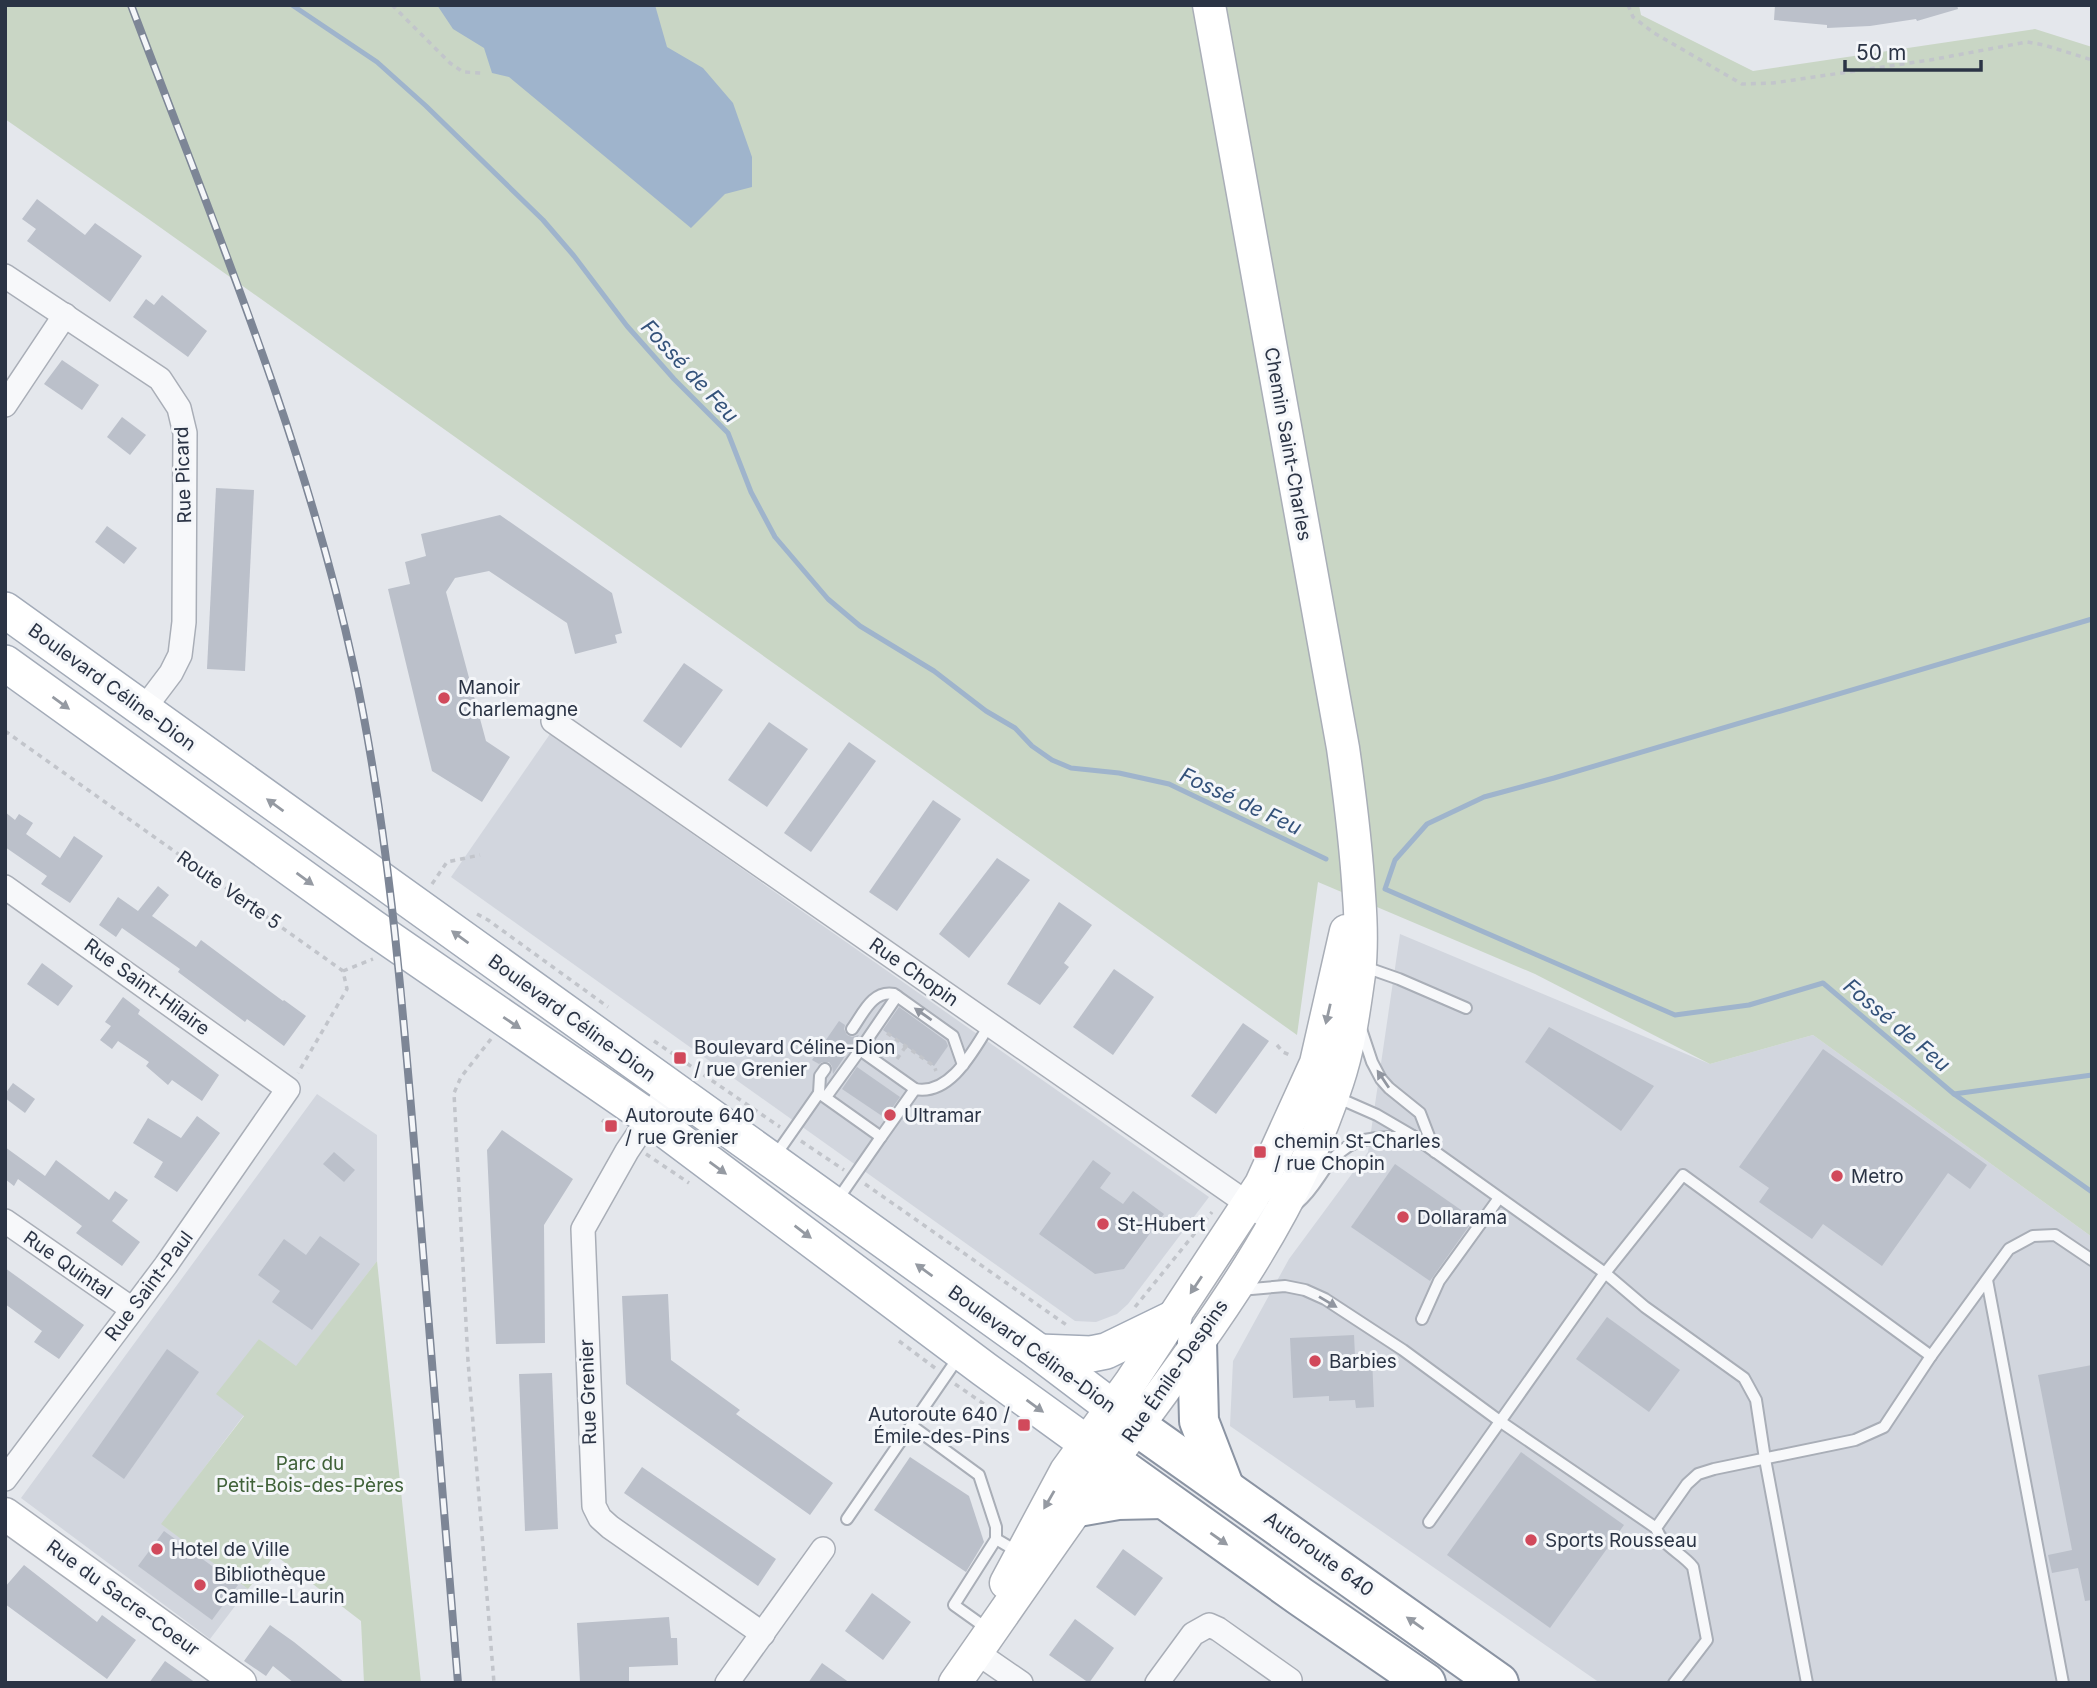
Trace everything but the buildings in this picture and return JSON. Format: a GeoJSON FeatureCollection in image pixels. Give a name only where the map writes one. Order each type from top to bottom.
{"type":"FeatureCollection","features":[{"type":"Feature","properties":{"kind":"highway"},"geometry":{"type":"LineString","coordinates":[[1186,1330],[1199,1421],[1224,1486]]}},
{"type":"Feature","properties":{"kind":"highway","name":"Autoroute 640"},"geometry":{"type":"LineString","coordinates":[[1125,1417],[1499,1683]]}},
{"type":"Feature","properties":{"kind":"highway"},"geometry":{"type":"LineString","coordinates":[[1099,1452],[1426,1683]]}},
{"type":"Feature","properties":{"kind":"highway"},"geometry":{"type":"LineString","coordinates":[[1078,1507],[1118,1500],[1163,1499]]}},
{"type":"Feature","properties":{"kind":"main road","name":"Chemin Saint-Charles"},"geometry":{"type":"LineString","coordinates":[[1209,5],[1343,747],[1355,831],[1359,884],[1350,962],[1354,1009],[1340,1072],[1320,1090]]}},
{"type":"Feature","properties":{"kind":"main road","name":"Boulevard Céline-Dion"},"geometry":{"type":"LineString","coordinates":[[5,610],[1039,1352],[1125,1417]]}},
{"type":"Feature","properties":{"kind":"main road","name":"Boulevard Céline-Dion"},"geometry":{"type":"LineString","coordinates":[[5,663],[361,919],[648,1118],[1099,1452]]}},
{"type":"Feature","properties":{"kind":"main road","name":"Chemin Saint-Charles"},"geometry":{"type":"LineString","coordinates":[[1320,1090],[1319,1052],[1350,962]]}},
{"type":"Feature","properties":{"kind":"main road","name":"Rue Émile-Despins"},"geometry":{"type":"LineString","coordinates":[[955,1683],[1078,1507],[1099,1452],[1186,1330],[1272,1163],[1320,1090]]}},
{"type":"Feature","properties":{"kind":"main road","name":"Rue Émile-Despins"},"geometry":{"type":"LineString","coordinates":[[1186,1330],[1231,1291],[1275,1223],[1289,1196],[1320,1090]]}},
{"type":"Feature","properties":{"kind":"main road"},"geometry":{"type":"LineString","coordinates":[[1039,1352],[1091,1354],[1186,1330]]}},
{"type":"Feature","properties":{"kind":"main road","name":"Rue Émile-Despins"},"geometry":{"type":"LineString","coordinates":[[983,1641],[999,1596],[1009,1546],[1066,1471],[1099,1452]]}},
{"type":"Feature","properties":{"kind":"main road","name":"Rue du Sacre-Coeur"},"geometry":{"type":"LineString","coordinates":[[5,1514],[240,1683]]}},
{"type":"Feature","properties":{"kind":"street","name":"Rue Picard"},"geometry":{"type":"LineString","coordinates":[[5,276],[160,379],[179,408],[185,433],[184,622],[180,655],[171,673],[143,710]]}},
{"type":"Feature","properties":{"kind":"street"},"geometry":{"type":"LineString","coordinates":[[5,405],[65,315]]}},
{"type":"Feature","properties":{"kind":"street","name":"Rue Chopin"},"geometry":{"type":"LineString","coordinates":[[553,721],[1275,1223]]}},
{"type":"Feature","properties":{"kind":"street","name":"Rue Saint-Hilaire"},"geometry":{"type":"LineString","coordinates":[[5,887],[288,1089]]}},
{"type":"Feature","properties":{"kind":"street","name":"Rue Grenier"},"geometry":{"type":"LineString","coordinates":[[669,1088],[586,1222],[582,1236],[594,1506],[600,1518],[610,1527],[762,1634]]}},
{"type":"Feature","properties":{"kind":"street","name":"Rue Saint-Paul"},"geometry":{"type":"LineString","coordinates":[[5,1479],[166,1265],[288,1089]]}},
{"type":"Feature","properties":{"kind":"street","name":"Rue Quintal"},"geometry":{"type":"LineString","coordinates":[[5,1222],[132,1309]]}},
{"type":"Feature","properties":{"kind":"street"},"geometry":{"type":"LineString","coordinates":[[727,1683],[824,1549]]}},
{"type":"Feature","properties":{"kind":"street"},"geometry":{"type":"LineString","coordinates":[[1157,1683],[1193,1634],[1209,1625],[1290,1680]]}},
{"type":"Feature","properties":{"kind":"street"},"geometry":{"type":"LineString","coordinates":[[983,1641],[1021,1683]]}},
{"type":"Feature","properties":{"kind":"lane"},"geometry":{"type":"LineString","coordinates":[[1350,962],[1399,979],[1466,1008]]}},
{"type":"Feature","properties":{"kind":"lane"},"geometry":{"type":"LineString","coordinates":[[852,1029],[877,995],[888,993],[897,996],[953,1036],[963,1065]]}},
{"type":"Feature","properties":{"kind":"lane"},"geometry":{"type":"LineString","coordinates":[[772,1161],[860,1049],[897,996]]}},
{"type":"Feature","properties":{"kind":"lane"},"geometry":{"type":"LineString","coordinates":[[1354,1009],[1381,1079],[1420,1113],[1435,1152]]}},
{"type":"Feature","properties":{"kind":"lane"},"geometry":{"type":"LineString","coordinates":[[860,1049],[915,1089],[925,1089],[953,1077],[990,1024]]}},
{"type":"Feature","properties":{"kind":"lane"},"geometry":{"type":"LineString","coordinates":[[825,1069],[820,1076],[822,1095],[881,1137]]}},
{"type":"Feature","properties":{"kind":"lane"},"geometry":{"type":"LineString","coordinates":[[833,1205],[915,1089]]}},
{"type":"Feature","properties":{"kind":"lane"},"geometry":{"type":"LineString","coordinates":[[1320,1090],[1377,1115],[1413,1136],[1605,1273],[1645,1307],[1744,1378],[1756,1400],[1807,1683]]}},
{"type":"Feature","properties":{"kind":"lane"},"geometry":{"type":"LineString","coordinates":[[1275,1223],[1310,1193],[1331,1161],[1346,1146],[1364,1139],[1413,1136]]}},
{"type":"Feature","properties":{"kind":"lane"},"geometry":{"type":"LineString","coordinates":[[1429,1522],[1605,1273],[1683,1175],[1931,1356]]}},
{"type":"Feature","properties":{"kind":"lane"},"geometry":{"type":"LineString","coordinates":[[1422,1319],[1439,1281],[1499,1198]]}},
{"type":"Feature","properties":{"kind":"lane"},"geometry":{"type":"LineString","coordinates":[[1656,1528],[1687,1484],[1698,1474],[1855,1440],[1884,1427],[1931,1356],[2009,1249],[2033,1236],[2055,1235],[2092,1259]]}},
{"type":"Feature","properties":{"kind":"lane"},"geometry":{"type":"LineString","coordinates":[[1987,1280],[2063,1683]]}},
{"type":"Feature","properties":{"kind":"lane"},"geometry":{"type":"LineString","coordinates":[[1231,1291],[1277,1286],[1305,1290],[1325,1299],[1404,1350],[1501,1422],[1656,1528],[1667,1545],[1686,1558],[1693,1567],[1707,1633],[1707,1640],[1674,1683]]}},
{"type":"Feature","properties":{"kind":"lane"},"geometry":{"type":"LineString","coordinates":[[847,1520],[962,1353]]}},
{"type":"Feature","properties":{"kind":"lane"},"geometry":{"type":"LineString","coordinates":[[912,1426],[976,1471],[996,1527],[1009,1546]]}},
{"type":"Feature","properties":{"kind":"path"},"geometry":{"type":"LineString","coordinates":[[392,5],[450,63],[463,72],[482,73]]}},
{"type":"Feature","properties":{"kind":"path"},"geometry":{"type":"LineString","coordinates":[[1628,5],[1633,17],[1654,33],[1742,84],[1773,83],[1930,60],[2026,42],[2092,60]]}},
{"type":"Feature","properties":{"kind":"path","name":"Route Verte 5"},"geometry":{"type":"LineString","coordinates":[[5,731],[343,971],[347,989],[288,1089]]}},
{"type":"Feature","properties":{"kind":"path"},"geometry":{"type":"LineString","coordinates":[[428,889],[447,862],[481,855]]}},
{"type":"Feature","properties":{"kind":"path"},"geometry":{"type":"LineString","coordinates":[[882,1030],[934,1066]]}},
{"type":"Feature","properties":{"kind":"path"},"geometry":{"type":"LineString","coordinates":[[492,1037],[461,1077],[454,1093],[468,1361],[494,1683]]}},
{"type":"Feature","properties":{"kind":"path"},"geometry":{"type":"LineString","coordinates":[[1277,1045],[1290,1055]]}},
{"type":"Feature","properties":{"kind":"path"},"geometry":{"type":"LineString","coordinates":[[1133,1310],[1202,1223],[1218,1209]]}},
{"type":"Feature","properties":{"kind":"shaded area"},"geometry":{"type":"Polygon","coordinates":[[[550,734],[1209,1197],[1128,1304],[1117,1314],[1096,1322],[1075,1321],[451,877],[550,734]]]}},
{"type":"Feature","properties":{"kind":"shaded area"},"geometry":{"type":"Polygon","coordinates":[[[1400,934],[1710,1064],[1813,1035],[2092,1237],[2092,1683],[1600,1683],[1230,1426],[1233,1361],[1289,1259],[1368,1152],[1400,934]]]}},
{"type":"Feature","properties":{"kind":"shaded area"},"geometry":{"type":"Polygon","coordinates":[[[317,1094],[377,1135],[377,1261],[296,1367],[259,1339],[244,1415],[162,1524],[248,1589],[210,1639],[21,1498],[317,1094]]]}},
{"type":"Feature","properties":{"kind":"green space"},"geometry":{"type":"Polygon","coordinates":[[[5,5],[1639,5],[1641,15],[1753,71],[2035,29],[2092,47],[2092,1237],[1813,1035],[1710,1064],[1535,974],[1318,882],[1297,1035],[5,119],[5,5]]]}},
{"type":"Feature","properties":{"kind":"green space","name":"Parc du Petit-Bois-des-Pères"},"geometry":{"type":"Polygon","coordinates":[[[377,1261],[421,1683],[364,1683],[361,1621],[275,1555],[248,1589],[161,1524],[244,1416],[216,1394],[259,1339],[296,1366],[377,1261]]]}},
{"type":"Feature","properties":{"kind":"water"},"geometry":{"type":"Polygon","coordinates":[[[437,5],[655,5],[667,47],[703,68],[733,103],[752,157],[752,187],[725,194],[691,228],[509,77],[492,73],[484,48],[453,29],[437,5]]]}},
{"type":"Feature","properties":{"kind":"waterway","name":"Fossé de Feu"},"geometry":{"type":"LineString","coordinates":[[292,5],[377,62],[543,220],[627,326],[674,379],[728,433],[751,492],[775,537],[828,599],[860,626],[934,671],[986,711],[1015,728],[1032,746],[1052,760],[1071,768],[1119,773],[1169,784],[1326,859]]}},
{"type":"Feature","properties":{"kind":"waterway","name":"Fossé de Feu"},"geometry":{"type":"LineString","coordinates":[[2092,619],[1484,797],[1427,824],[1395,860],[1385,889],[1675,1015],[1749,1005],[1823,983],[1954,1094],[2092,1192]]}},
{"type":"Feature","properties":{"kind":"waterway"},"geometry":{"type":"LineString","coordinates":[[1954,1094],[2092,1075]]}},
{"type":"Feature","properties":{"kind":"railway"},"geometry":{"type":"LineString","coordinates":[[131,5],[225,250],[284,416],[334,583],[354,668],[376,792],[399,978],[458,1683]]}},
{"type":"Feature","properties":{"kind":"place","name":"Manoir Charlemagne"},"geometry":{"type":"Point","coordinates":[444,698]}},
{"type":"Feature","properties":{"kind":"place","name":"Boulevard Céline-Dion / rue Grenier"},"geometry":{"type":"Point","coordinates":[680,1058]}},
{"type":"Feature","properties":{"kind":"place","name":"Ultramar"},"geometry":{"type":"Point","coordinates":[890,1115]}},
{"type":"Feature","properties":{"kind":"place","name":"Autoroute 640 / rue Grenier"},"geometry":{"type":"Point","coordinates":[611,1126]}},
{"type":"Feature","properties":{"kind":"place","name":"chemin St-Charles / rue Chopin"},"geometry":{"type":"Point","coordinates":[1260,1152]}},
{"type":"Feature","properties":{"kind":"place","name":"Metro"},"geometry":{"type":"Point","coordinates":[1837,1176]}},
{"type":"Feature","properties":{"kind":"place","name":"Dollarama"},"geometry":{"type":"Point","coordinates":[1403,1217]}},
{"type":"Feature","properties":{"kind":"place","name":"St-Hubert"},"geometry":{"type":"Point","coordinates":[1103,1224]}},
{"type":"Feature","properties":{"kind":"place","name":"Barbies"},"geometry":{"type":"Point","coordinates":[1315,1361]}},
{"type":"Feature","properties":{"kind":"place","name":"Autoroute 640 / Émile-des-Pins"},"geometry":{"type":"Point","coordinates":[1024,1425]}},
{"type":"Feature","properties":{"kind":"place","name":"Sports Rousseau"},"geometry":{"type":"Point","coordinates":[1531,1540]}},
{"type":"Feature","properties":{"kind":"place","name":"Hotel de Ville"},"geometry":{"type":"Point","coordinates":[157,1549]}},
{"type":"Feature","properties":{"kind":"place","name":"Bibliothèque Camille-Laurin"},"geometry":{"type":"Point","coordinates":[200,1585]}}]}
